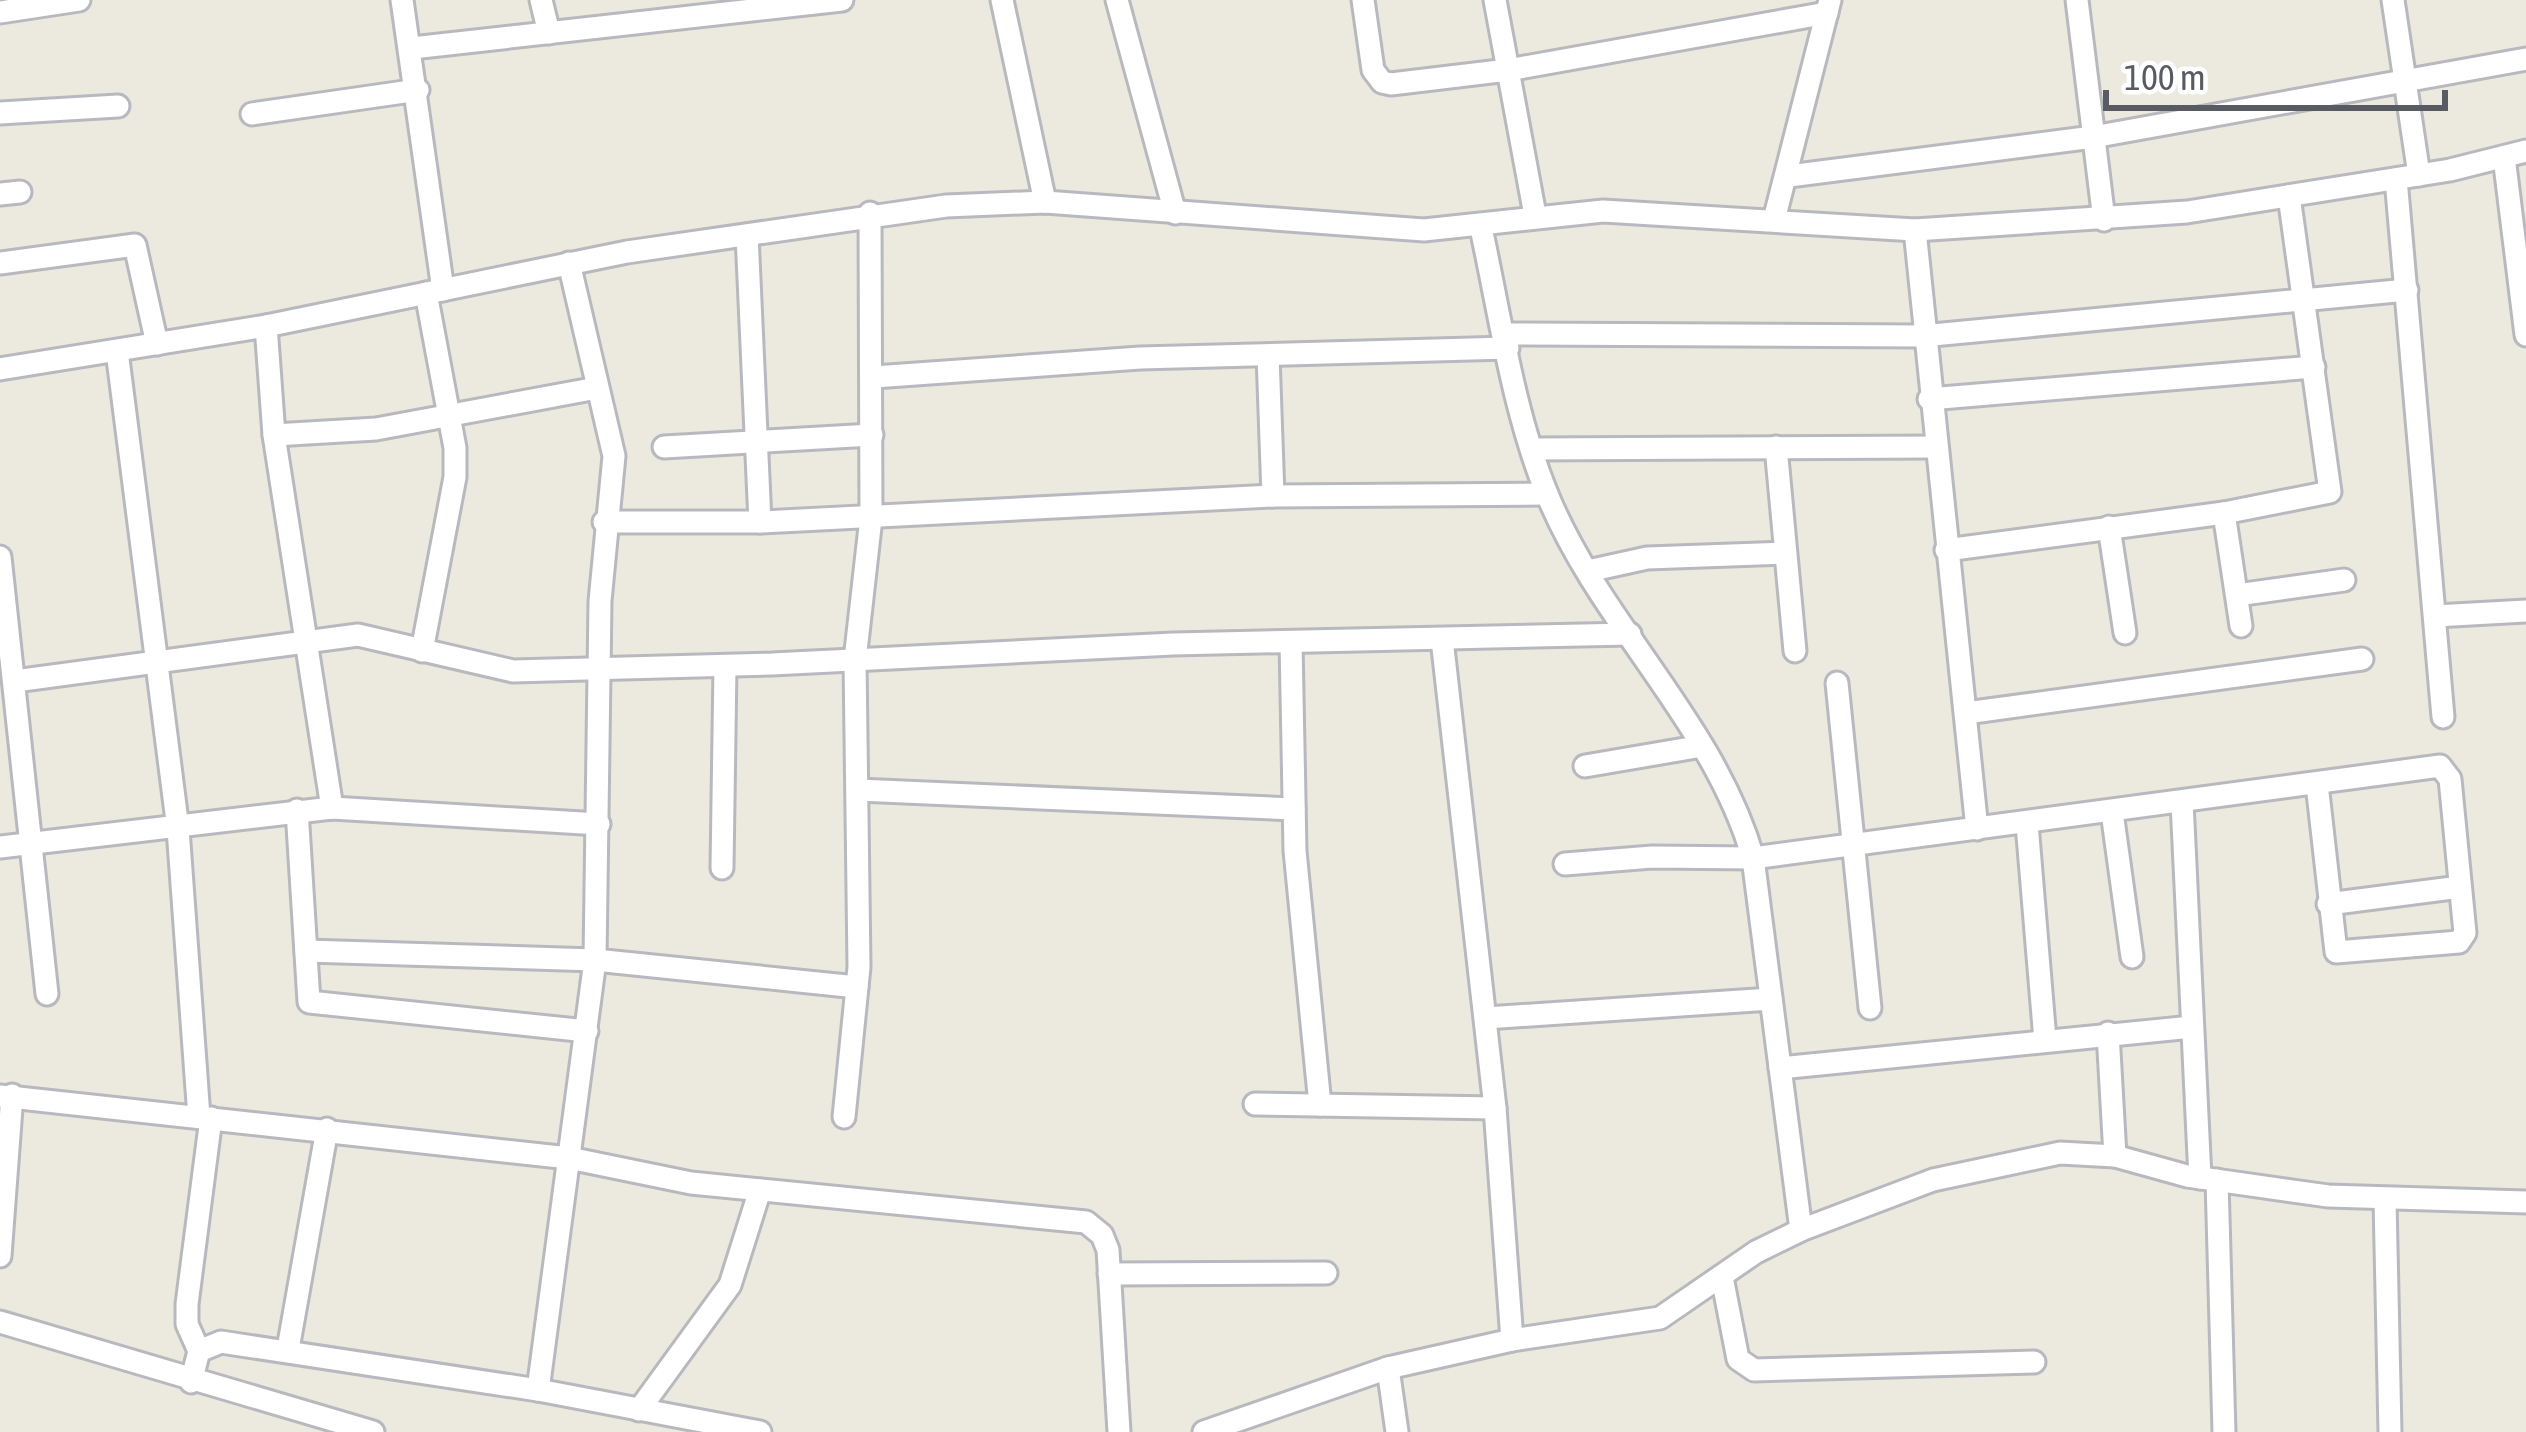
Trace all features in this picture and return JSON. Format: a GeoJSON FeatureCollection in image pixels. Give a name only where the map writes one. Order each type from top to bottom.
{"type":"FeatureCollection","features":[{"type":"Feature","properties":{"kind":"street"},"geometry":{"type":"LineString","coordinates":[[14,7],[79,0]]}},
{"type":"Feature","properties":{"kind":"street"},"geometry":{"type":"LineString","coordinates":[[402,0],[418,91],[455,477],[422,651]]}},
{"type":"Feature","properties":{"kind":"street"},"geometry":{"type":"LineString","coordinates":[[541,0],[548,33]]}},
{"type":"Feature","properties":{"kind":"street"},"geometry":{"type":"LineString","coordinates":[[412,48],[548,33],[669,10],[842,0]]}},
{"type":"Feature","properties":{"kind":"street"},"geometry":{"type":"LineString","coordinates":[[1002,0],[1045,202]]}},
{"type":"Feature","properties":{"kind":"street"},"geometry":{"type":"LineString","coordinates":[[1117,0],[1174,213]]}},
{"type":"Feature","properties":{"kind":"street"},"geometry":{"type":"LineString","coordinates":[[1364,0],[1373,70],[1382,82],[1508,70],[1828,7],[1789,176],[1774,220]]}},
{"type":"Feature","properties":{"kind":"street"},"geometry":{"type":"LineString","coordinates":[[1495,0],[1535,215]]}},
{"type":"Feature","properties":{"kind":"street"},"geometry":{"type":"LineString","coordinates":[[2077,0],[2104,220]]}},
{"type":"Feature","properties":{"kind":"street"},"geometry":{"type":"LineString","coordinates":[[2393,0],[2404,79],[2407,290],[2443,717]]}},
{"type":"Feature","properties":{"kind":"street"},"geometry":{"type":"LineString","coordinates":[[1789,176],[2093,137],[2526,58]]}},
{"type":"Feature","properties":{"kind":"street"},"geometry":{"type":"LineString","coordinates":[[252,114],[418,91]]}},
{"type":"Feature","properties":{"kind":"street"},"geometry":{"type":"LineString","coordinates":[[0,112],[118,106]]}},
{"type":"Feature","properties":{"kind":"street"},"geometry":{"type":"LineString","coordinates":[[0,369],[266,326],[569,263],[870,213],[1045,202],[1392,229],[1481,227],[1535,215],[1646,212],[1915,230],[2104,220],[2289,196],[2515,154],[2526,335]]}},
{"type":"Feature","properties":{"kind":"street"},"geometry":{"type":"LineString","coordinates":[[1946,550],[2224,513],[2330,492],[2289,196]]}},
{"type":"Feature","properties":{"kind":"street"},"geometry":{"type":"LineString","coordinates":[[844,1117],[857,988],[855,660],[871,518],[870,213]]}},
{"type":"Feature","properties":{"kind":"street"},"geometry":{"type":"LineString","coordinates":[[1481,227],[1547,494],[1588,571],[1731,794],[1754,858],[1802,1230]]}},
{"type":"Feature","properties":{"kind":"street"},"geometry":{"type":"LineString","coordinates":[[1915,230],[1922,336],[1977,830]]}},
{"type":"Feature","properties":{"kind":"street"},"geometry":{"type":"LineString","coordinates":[[747,235],[760,522]]}},
{"type":"Feature","properties":{"kind":"street"},"geometry":{"type":"LineString","coordinates":[[0,263],[135,245],[157,344]]}},
{"type":"Feature","properties":{"kind":"street"},"geometry":{"type":"LineString","coordinates":[[538,1390],[595,960],[604,522],[614,457],[569,263]]}},
{"type":"Feature","properties":{"kind":"street"},"geometry":{"type":"LineString","coordinates":[[874,377],[1506,341],[1922,336],[2407,290]]}},
{"type":"Feature","properties":{"kind":"street"},"geometry":{"type":"LineString","coordinates":[[266,326],[274,435],[332,808]]}},
{"type":"Feature","properties":{"kind":"street"},"geometry":{"type":"LineString","coordinates":[[117,351],[178,829],[205,1117],[187,1304],[187,1324],[200,1351]]}},
{"type":"Feature","properties":{"kind":"street"},"geometry":{"type":"LineString","coordinates":[[1268,355],[1274,496]]}},
{"type":"Feature","properties":{"kind":"street"},"geometry":{"type":"LineString","coordinates":[[1929,399],[2314,368]]}},
{"type":"Feature","properties":{"kind":"street"},"geometry":{"type":"LineString","coordinates":[[274,435],[376,429],[597,388]]}},
{"type":"Feature","properties":{"kind":"street"},"geometry":{"type":"LineString","coordinates":[[664,446],[872,435]]}},
{"type":"Feature","properties":{"kind":"street"},"geometry":{"type":"LineString","coordinates":[[1776,447],[1795,651]]}},
{"type":"Feature","properties":{"kind":"street"},"geometry":{"type":"LineString","coordinates":[[1534,449],[1936,447]]}},
{"type":"Feature","properties":{"kind":"street"},"geometry":{"type":"LineString","coordinates":[[604,522],[871,518],[1274,496],[1547,494]]}},
{"type":"Feature","properties":{"kind":"street"},"geometry":{"type":"LineString","coordinates":[[2224,513],[2241,626]]}},
{"type":"Feature","properties":{"kind":"street"},"geometry":{"type":"LineString","coordinates":[[2109,527],[2125,633]]}},
{"type":"Feature","properties":{"kind":"street"},"geometry":{"type":"LineString","coordinates":[[1588,571],[1647,558],[1784,553]]}},
{"type":"Feature","properties":{"kind":"street"},"geometry":{"type":"LineString","coordinates":[[0,557],[47,994]]}},
{"type":"Feature","properties":{"kind":"street"},"geometry":{"type":"LineString","coordinates":[[2237,595],[2344,580]]}},
{"type":"Feature","properties":{"kind":"street"},"geometry":{"type":"LineString","coordinates":[[2434,616],[2526,611]]}},
{"type":"Feature","properties":{"kind":"street"},"geometry":{"type":"LineString","coordinates":[[15,681],[303,640],[372,635],[495,669],[725,666],[1291,642],[1630,634]]}},
{"type":"Feature","properties":{"kind":"street"},"geometry":{"type":"LineString","coordinates":[[1442,639],[1496,1108],[1512,1340]]}},
{"type":"Feature","properties":{"kind":"street"},"geometry":{"type":"LineString","coordinates":[[1291,642],[1294,808],[1320,1105]]}},
{"type":"Feature","properties":{"kind":"street"},"geometry":{"type":"LineString","coordinates":[[1966,712],[2362,659]]}},
{"type":"Feature","properties":{"kind":"street"},"geometry":{"type":"LineString","coordinates":[[722,868],[725,666]]}},
{"type":"Feature","properties":{"kind":"street"},"geometry":{"type":"LineString","coordinates":[[1837,683],[1870,1008]]}},
{"type":"Feature","properties":{"kind":"street"},"geometry":{"type":"LineString","coordinates":[[1586,766],[1702,746]]}},
{"type":"Feature","properties":{"kind":"street"},"geometry":{"type":"LineString","coordinates":[[1564,864],[1754,858],[1856,847],[2440,766],[2450,779],[2465,933],[2446,946],[2336,952],[2318,784]]}},
{"type":"Feature","properties":{"kind":"street"},"geometry":{"type":"LineString","coordinates":[[858,790],[1294,808]]}},
{"type":"Feature","properties":{"kind":"street"},"geometry":{"type":"LineString","coordinates":[[2182,802],[2192,1027],[2209,1179],[2224,1432]]}},
{"type":"Feature","properties":{"kind":"street"},"geometry":{"type":"LineString","coordinates":[[0,848],[332,808],[599,824]]}},
{"type":"Feature","properties":{"kind":"street"},"geometry":{"type":"LineString","coordinates":[[297,810],[307,997],[316,1006],[587,1031]]}},
{"type":"Feature","properties":{"kind":"street"},"geometry":{"type":"LineString","coordinates":[[2112,812],[2132,957]]}},
{"type":"Feature","properties":{"kind":"street"},"geometry":{"type":"LineString","coordinates":[[2027,824],[2045,1040]]}},
{"type":"Feature","properties":{"kind":"street"},"geometry":{"type":"LineString","coordinates":[[2329,904],[2460,887]]}},
{"type":"Feature","properties":{"kind":"street"},"geometry":{"type":"LineString","coordinates":[[306,951],[595,960],[857,988]]}},
{"type":"Feature","properties":{"kind":"street"},"geometry":{"type":"LineString","coordinates":[[1486,1018],[1771,1000]]}},
{"type":"Feature","properties":{"kind":"street"},"geometry":{"type":"LineString","coordinates":[[1780,1068],[2192,1027]]}},
{"type":"Feature","properties":{"kind":"street"},"geometry":{"type":"LineString","coordinates":[[2108,1034],[2115,1156]]}},
{"type":"Feature","properties":{"kind":"street"},"geometry":{"type":"LineString","coordinates":[[0,1256],[6,1095],[569,1158],[691,1184],[1086,1222],[1102,1234],[1109,1274],[1119,1432]]}},
{"type":"Feature","properties":{"kind":"street"},"geometry":{"type":"LineString","coordinates":[[1255,1104],[1496,1108]]}},
{"type":"Feature","properties":{"kind":"street"},"geometry":{"type":"LineString","coordinates":[[288,1349],[327,1130]]}},
{"type":"Feature","properties":{"kind":"street"},"geometry":{"type":"LineString","coordinates":[[1204,1432],[1388,1368],[1512,1340],[1660,1318],[1802,1230],[1933,1180],[2060,1154],[2115,1156],[2209,1179],[2385,1200],[2526,1202]]}},
{"type":"Feature","properties":{"kind":"street"},"geometry":{"type":"LineString","coordinates":[[639,1410],[730,1286],[760,1190]]}},
{"type":"Feature","properties":{"kind":"street"},"geometry":{"type":"LineString","coordinates":[[2385,1200],[2390,1432]]}},
{"type":"Feature","properties":{"kind":"street"},"geometry":{"type":"LineString","coordinates":[[1109,1274],[1326,1273]]}},
{"type":"Feature","properties":{"kind":"street"},"geometry":{"type":"LineString","coordinates":[[1722,1277],[1738,1359],[1754,1370],[2034,1362]]}},
{"type":"Feature","properties":{"kind":"street"},"geometry":{"type":"LineString","coordinates":[[0,1322],[373,1432]]}},
{"type":"Feature","properties":{"kind":"street"},"geometry":{"type":"LineString","coordinates":[[191,1382],[200,1351],[213,1342],[288,1349],[538,1390],[760,1432]]}},
{"type":"Feature","properties":{"kind":"street"},"geometry":{"type":"LineString","coordinates":[[1388,1368],[1396,1432]]}}]}
